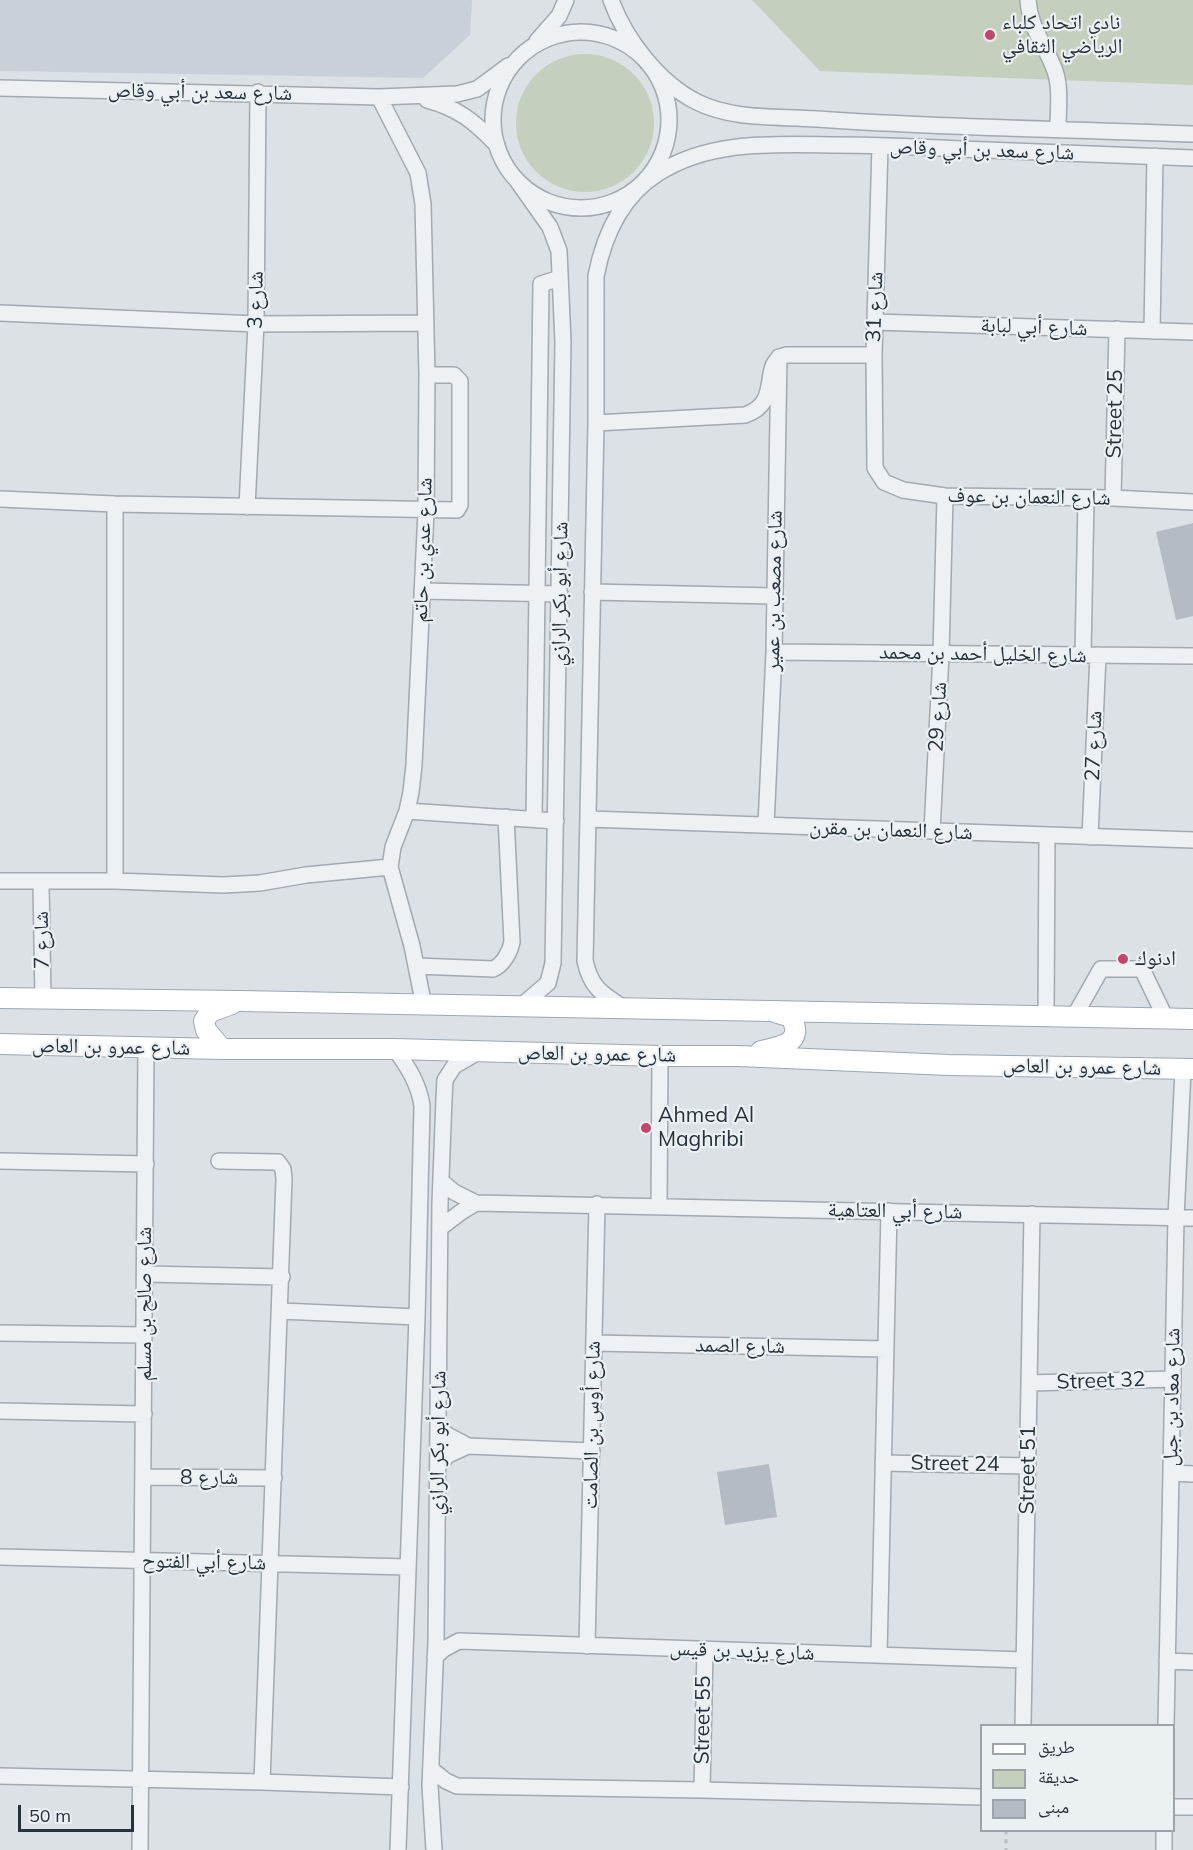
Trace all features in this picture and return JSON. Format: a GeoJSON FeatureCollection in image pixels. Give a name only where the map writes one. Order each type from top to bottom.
{"type":"FeatureCollection","features":[{"type":"Feature","properties":{"kind":"main road"},"geometry":{"type":"LineString","coordinates":[[0,998],[769,1010],[1193,1020]]}},
{"type":"Feature","properties":{"kind":"main road"},"geometry":{"type":"LineString","coordinates":[[222,1049],[206,1030],[204,1021],[210,1012],[240,1001]]}},
{"type":"Feature","properties":{"kind":"main road"},"geometry":{"type":"LineString","coordinates":[[738,1056],[779,1048],[791,1042],[795,1034],[795,1025],[791,1017],[769,1010]]}},
{"type":"Feature","properties":{"kind":"main road","name":"شارع عمرو بن العاص"},"geometry":{"type":"LineString","coordinates":[[0,1044],[738,1056],[949,1065],[1188,1069]]}},
{"type":"Feature","properties":{"kind":"street"},"geometry":{"type":"LineString","coordinates":[[566,0],[559,16],[509,70],[500,87],[495,106],[494,126],[497,145],[516,179],[531,192],[548,202],[567,207],[586,208],[605,205],[624,198],[639,186],[653,172],[668,136],[669,117],[666,98],[659,79],[623,28],[611,0]]}},
{"type":"Feature","properties":{"kind":"street"},"geometry":{"type":"LineString","coordinates":[[1028,0],[1031,23],[1055,70],[1058,128]]}},
{"type":"Feature","properties":{"kind":"street"},"geometry":{"type":"LineString","coordinates":[[526,51],[547,39],[583,32],[602,34],[619,40],[635,50],[648,63]]}},
{"type":"Feature","properties":{"kind":"street","name":"شارع سعد بن أبي وقاص"},"geometry":{"type":"LineString","coordinates":[[0,88],[258,92],[379,97],[457,94],[477,89],[526,51]]}},
{"type":"Feature","properties":{"kind":"street","name":"شارع سعد بن أبي وقاص"},"geometry":{"type":"LineString","coordinates":[[648,63],[676,89],[696,102],[741,114],[900,124],[1193,134]]}},
{"type":"Feature","properties":{"kind":"street","name":"شارع 3"},"geometry":{"type":"LineString","coordinates":[[248,507],[256,324],[258,92]]}},
{"type":"Feature","properties":{"kind":"street","name":"شارع سعد بن أبي وقاص"},"geometry":{"type":"LineString","coordinates":[[400,95],[449,106],[478,124],[497,145]]}},
{"type":"Feature","properties":{"kind":"street","name":"شارع عدي بن حاتم"},"geometry":{"type":"LineString","coordinates":[[379,97],[418,173],[423,204],[427,375],[423,591],[414,765],[406,811],[393,847],[390,867],[417,966],[424,1006]]}},
{"type":"Feature","properties":{"kind":"street","name":"شارع سعد بن أبي وقاص"},"geometry":{"type":"LineString","coordinates":[[639,186],[658,173],[699,154],[734,147],[770,144],[1193,158]]}},
{"type":"Feature","properties":{"kind":"street","name":"شارع 31"},"geometry":{"type":"LineString","coordinates":[[875,468],[874,355],[880,146]]}},
{"type":"Feature","properties":{"kind":"street"},"geometry":{"type":"LineString","coordinates":[[1152,331],[1155,156]]}},
{"type":"Feature","properties":{"kind":"street","name":"شارع أبو بكر الرازي"},"geometry":{"type":"LineString","coordinates":[[516,179],[550,227],[558,251],[563,342],[553,963],[548,983],[520,1007]]}},
{"type":"Feature","properties":{"kind":"street","name":"شارع أبو بكر الرازي"},"geometry":{"type":"LineString","coordinates":[[626,1009],[593,985],[585,962],[596,423],[596,276],[600,254],[614,220],[639,186]]}},
{"type":"Feature","properties":{"kind":"street"},"geometry":{"type":"LineString","coordinates":[[534,819],[541,284],[560,278]]}},
{"type":"Feature","properties":{"kind":"street"},"geometry":{"type":"LineString","coordinates":[[0,313],[256,324],[426,323]]}},
{"type":"Feature","properties":{"kind":"street","name":"شارع أبي لبابة"},"geometry":{"type":"LineString","coordinates":[[875,322],[1193,332]]}},
{"type":"Feature","properties":{"kind":"street","name":"Street 25"},"geometry":{"type":"LineString","coordinates":[[1113,498],[1116,330]]}},
{"type":"Feature","properties":{"kind":"street"},"geometry":{"type":"LineString","coordinates":[[596,423],[745,415],[755,412],[763,404],[768,393],[772,365],[779,357],[874,355]]}},
{"type":"Feature","properties":{"kind":"street","name":"شارع مصعب بن عمير"},"geometry":{"type":"LineString","coordinates":[[766,825],[774,652],[779,357]]}},
{"type":"Feature","properties":{"kind":"street"},"geometry":{"type":"LineString","coordinates":[[0,499],[115,504],[457,510],[460,505],[460,381],[454,375],[427,375]]}},
{"type":"Feature","properties":{"kind":"street","name":"شارع النعمان بن عوف"},"geometry":{"type":"LineString","coordinates":[[875,468],[884,482],[903,490],[945,496],[1113,498],[1193,502]]}},
{"type":"Feature","properties":{"kind":"street","name":"شارع 29"},"geometry":{"type":"LineString","coordinates":[[932,831],[941,654],[945,496]]}},
{"type":"Feature","properties":{"kind":"street","name":"شارع 27"},"geometry":{"type":"LineString","coordinates":[[1086,498],[1090,655],[1090,837]]}},
{"type":"Feature","properties":{"kind":"street"},"geometry":{"type":"LineString","coordinates":[[115,504],[115,881]]}},
{"type":"Feature","properties":{"kind":"street"},"geometry":{"type":"LineString","coordinates":[[423,591],[560,594]]}},
{"type":"Feature","properties":{"kind":"street"},"geometry":{"type":"LineString","coordinates":[[592,592],[774,596]]}},
{"type":"Feature","properties":{"kind":"street","name":"شارع الخليل أحمد بن محمد"},"geometry":{"type":"LineString","coordinates":[[774,652],[1193,656]]}},
{"type":"Feature","properties":{"kind":"street"},"geometry":{"type":"LineString","coordinates":[[406,811],[556,821]]}},
{"type":"Feature","properties":{"kind":"street"},"geometry":{"type":"LineString","coordinates":[[417,966],[493,969],[497,968],[510,952],[512,942],[506,817]]}},
{"type":"Feature","properties":{"kind":"street","name":"شارع النعمان بن مقرن"},"geometry":{"type":"LineString","coordinates":[[589,819],[1193,840]]}},
{"type":"Feature","properties":{"kind":"street"},"geometry":{"type":"LineString","coordinates":[[1046,1016],[1047,835]]}},
{"type":"Feature","properties":{"kind":"street"},"geometry":{"type":"LineString","coordinates":[[0,881],[115,881],[224,885],[260,883],[306,874],[390,867]]}},
{"type":"Feature","properties":{"kind":"street","name":"شارع 7"},"geometry":{"type":"LineString","coordinates":[[41,882],[43,999]]}},
{"type":"Feature","properties":{"kind":"street"},"geometry":{"type":"LineString","coordinates":[[1074,1017],[1101,969],[1142,969],[1166,1019]]}},
{"type":"Feature","properties":{"kind":"street","name":"شارع صالح بن مسلم"},"geometry":{"type":"LineString","coordinates":[[140,1850],[146,1048]]}},
{"type":"Feature","properties":{"kind":"street","name":"شارع أبو بكر الرازي"},"geometry":{"type":"LineString","coordinates":[[395,1049],[416,1082],[422,1106],[417,1317],[398,1850]]}},
{"type":"Feature","properties":{"kind":"street","name":"شارع أبو بكر الرازي"},"geometry":{"type":"LineString","coordinates":[[434,1850],[431,1769],[436,1621],[440,1228],[445,1080],[453,1066],[478,1052]]}},
{"type":"Feature","properties":{"kind":"street"},"geometry":{"type":"LineString","coordinates":[[659,1206],[660,1056]]}},
{"type":"Feature","properties":{"kind":"street","name":"شارع معاد بن جبل"},"geometry":{"type":"LineString","coordinates":[[1166,1724],[1176,1218],[1188,1069]]}},
{"type":"Feature","properties":{"kind":"street"},"geometry":{"type":"LineString","coordinates":[[0,1161],[146,1164]]}},
{"type":"Feature","properties":{"kind":"street"},"geometry":{"type":"LineString","coordinates":[[219,1161],[279,1162],[283,1169],[281,1311],[262,1782]]}},
{"type":"Feature","properties":{"kind":"street"},"geometry":{"type":"LineString","coordinates":[[441,1181],[454,1192],[476,1203]]}},
{"type":"Feature","properties":{"kind":"street"},"geometry":{"type":"LineString","coordinates":[[440,1228],[476,1203]]}},
{"type":"Feature","properties":{"kind":"street","name":"شارع أبي العتاهية"},"geometry":{"type":"LineString","coordinates":[[476,1203],[1193,1218]]}},
{"type":"Feature","properties":{"kind":"street","name":"شارع أوس بن الصامت"},"geometry":{"type":"LineString","coordinates":[[587,1646],[597,1204]]}},
{"type":"Feature","properties":{"kind":"street"},"geometry":{"type":"LineString","coordinates":[[879,1655],[889,1211]]}},
{"type":"Feature","properties":{"kind":"street","name":"Street 51"},"geometry":{"type":"LineString","coordinates":[[1023,1724],[1032,1214]]}},
{"type":"Feature","properties":{"kind":"street"},"geometry":{"type":"LineString","coordinates":[[145,1274],[282,1277]]}},
{"type":"Feature","properties":{"kind":"street"},"geometry":{"type":"LineString","coordinates":[[281,1311],[417,1317]]}},
{"type":"Feature","properties":{"kind":"street"},"geometry":{"type":"LineString","coordinates":[[0,1333],[144,1335]]}},
{"type":"Feature","properties":{"kind":"street","name":"شارع الصمد"},"geometry":{"type":"LineString","coordinates":[[594,1343],[886,1349]]}},
{"type":"Feature","properties":{"kind":"street","name":"Street 32"},"geometry":{"type":"LineString","coordinates":[[1029,1383],[1173,1379]]}},
{"type":"Feature","properties":{"kind":"street"},"geometry":{"type":"LineString","coordinates":[[0,1411],[144,1414]]}},
{"type":"Feature","properties":{"kind":"street"},"geometry":{"type":"LineString","coordinates":[[438,1428],[468,1446],[592,1451]]}},
{"type":"Feature","properties":{"kind":"street"},"geometry":{"type":"LineString","coordinates":[[438,1466],[448,1455],[468,1446]]}},
{"type":"Feature","properties":{"kind":"street","name":"Street 24"},"geometry":{"type":"LineString","coordinates":[[883,1463],[1028,1466]]}},
{"type":"Feature","properties":{"kind":"street"},"geometry":{"type":"LineString","coordinates":[[1171,1473],[1193,1474]]}},
{"type":"Feature","properties":{"kind":"street","name":"شارع 8"},"geometry":{"type":"LineString","coordinates":[[143,1477],[274,1478]]}},
{"type":"Feature","properties":{"kind":"street","name":"شارع أبي الفتوح"},"geometry":{"type":"LineString","coordinates":[[0,1557],[408,1567]]}},
{"type":"Feature","properties":{"kind":"street"},"geometry":{"type":"LineString","coordinates":[[435,1657],[459,1641],[436,1621]]}},
{"type":"Feature","properties":{"kind":"street","name":"شارع يزيد بن قيس"},"geometry":{"type":"LineString","coordinates":[[459,1641],[1024,1660]]}},
{"type":"Feature","properties":{"kind":"street","name":"Street 55"},"geometry":{"type":"LineString","coordinates":[[702,1790],[705,1650]]}},
{"type":"Feature","properties":{"kind":"street"},"geometry":{"type":"LineString","coordinates":[[1167,1661],[1193,1662]]}},
{"type":"Feature","properties":{"kind":"street"},"geometry":{"type":"LineString","coordinates":[[431,1769],[446,1781],[458,1786],[980,1797]]}},
{"type":"Feature","properties":{"kind":"street"},"geometry":{"type":"LineString","coordinates":[[0,1776],[401,1787]]}},
{"type":"Feature","properties":{"kind":"street"},"geometry":{"type":"LineString","coordinates":[[431,1807],[442,1794],[458,1786]]}},
{"type":"Feature","properties":{"kind":"street"},"geometry":{"type":"LineString","coordinates":[[1175,1807],[1193,1807]]}},
{"type":"Feature","properties":{"kind":"street"},"geometry":{"type":"LineString","coordinates":[[1164,1832],[1164,1850]]}},
{"type":"Feature","properties":{"kind":"path"},"geometry":{"type":"LineString","coordinates":[[1006,1832],[1006,1850]]}},
{"type":"Feature","properties":{"kind":"shaded area"},"geometry":{"type":"Polygon","coordinates":[[[0,0],[472,0],[470,35],[423,78],[0,71],[0,0]]]}},
{"type":"Feature","properties":{"kind":"green space","name":"نادي اتحاد كلباء الرياضي الثقافي"},"geometry":{"type":"Polygon","coordinates":[[[752,0],[1193,0],[1193,85],[820,71],[752,0]]]}},
{"type":"Feature","properties":{"kind":"green space"},"geometry":{"type":"Polygon","coordinates":[[[585,54],[611,60],[623,66],[633,75],[642,85],[648,97],[654,123],[648,149],[642,161],[633,171],[623,180],[611,186],[585,192],[559,186],[547,180],[537,171],[528,161],[522,149],[516,123],[522,97],[528,85],[537,75],[547,66],[559,60],[585,54]]]}},
{"type":"Feature","properties":{"kind":"building"},"geometry":{"type":"Polygon","coordinates":[[[1193,523],[1193,616],[1176,620],[1156,532],[1193,523]]]}},
{"type":"Feature","properties":{"kind":"building"},"geometry":{"type":"Polygon","coordinates":[[[769,1464],[777,1517],[725,1525],[717,1472],[769,1464]]]}},
{"type":"Feature","properties":{"kind":"place","name":"نادي اتحاد كلباء الرياضي الثقافي"},"geometry":{"type":"Point","coordinates":[990,35]}},
{"type":"Feature","properties":{"kind":"place","name":"ادنوك"},"geometry":{"type":"Point","coordinates":[1123,959]}},
{"type":"Feature","properties":{"kind":"place","name":"Ahmed Al Maghribi"},"geometry":{"type":"Point","coordinates":[646,1128]}}]}
